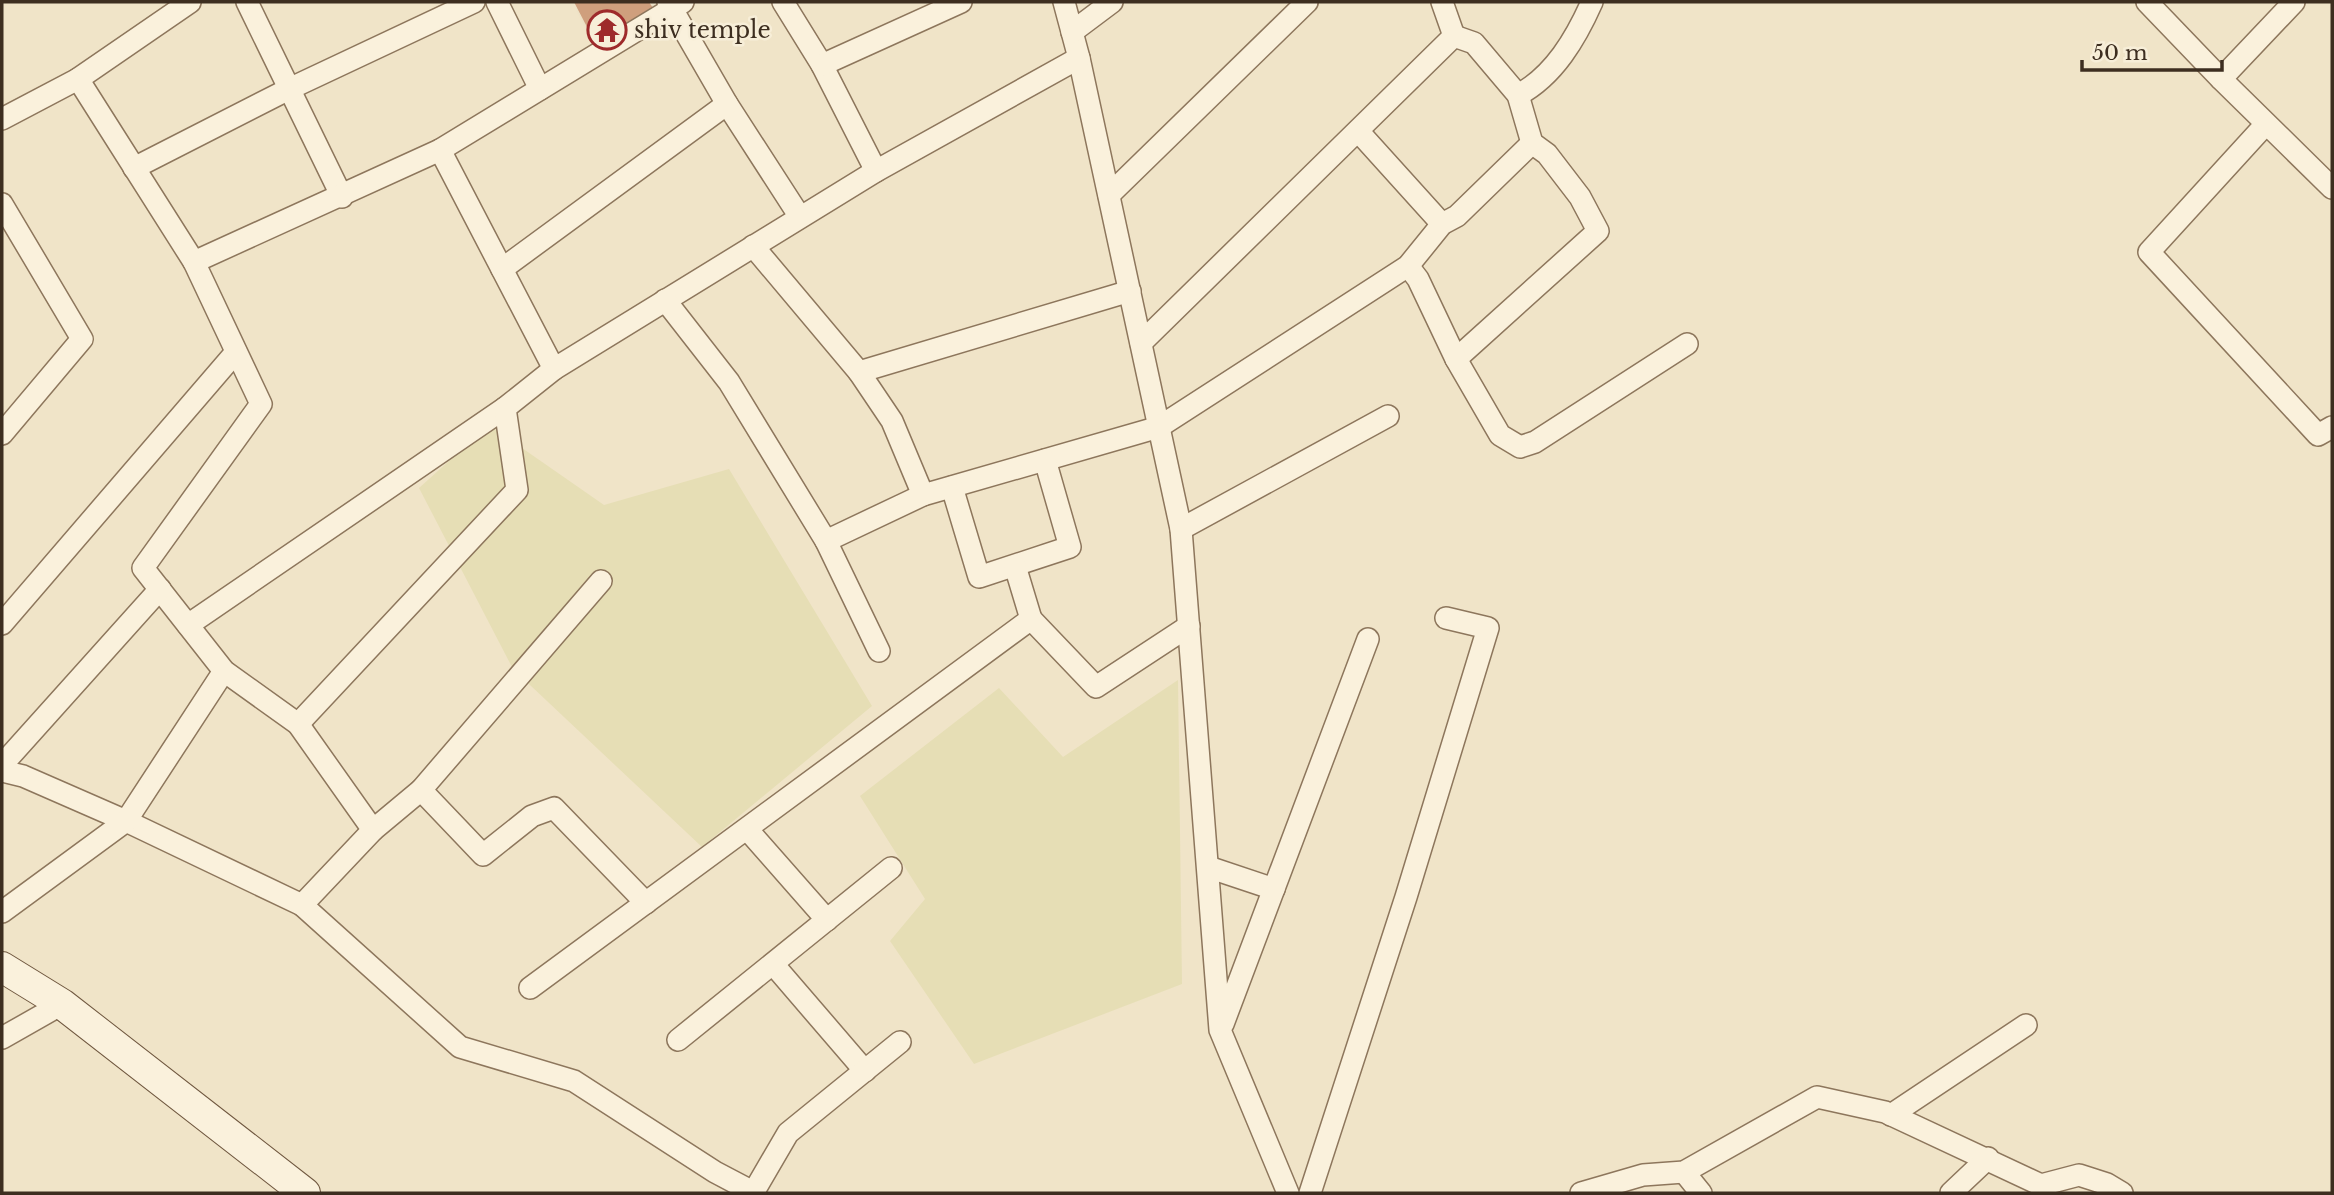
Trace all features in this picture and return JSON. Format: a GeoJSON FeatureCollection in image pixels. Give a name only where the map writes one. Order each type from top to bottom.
{"type":"FeatureCollection","features":[{"type":"Feature","properties":{"kind":"street"},"geometry":{"type":"LineString","coordinates":[[2,119],[78,79],[191,2]]}},
{"type":"Feature","properties":{"kind":"street"},"geometry":{"type":"LineString","coordinates":[[247,2],[342,197]]}},
{"type":"Feature","properties":{"kind":"street"},"geometry":{"type":"LineString","coordinates":[[134,168],[289,89],[474,2]]}},
{"type":"Feature","properties":{"kind":"street"},"geometry":{"type":"LineString","coordinates":[[497,2],[540,89]]}},
{"type":"Feature","properties":{"kind":"street"},"geometry":{"type":"LineString","coordinates":[[783,2],[822,65],[876,171]]}},
{"type":"Feature","properties":{"kind":"street"},"geometry":{"type":"LineString","coordinates":[[822,65],[961,2]]}},
{"type":"Feature","properties":{"kind":"street"},"geometry":{"type":"LineString","coordinates":[[1064,2],[1080,58],[1181,529],[1220,1030],[1288,1193]]}},
{"type":"Feature","properties":{"kind":"street"},"geometry":{"type":"LineString","coordinates":[[1072,32],[1112,2]]}},
{"type":"Feature","properties":{"kind":"street"},"geometry":{"type":"LineString","coordinates":[[1109,195],[1307,2]]}},
{"type":"Feature","properties":{"kind":"street"},"geometry":{"type":"LineString","coordinates":[[1442,2],[1454,36]]}},
{"type":"Feature","properties":{"kind":"street"},"geometry":{"type":"LineString","coordinates":[[1518,95],[1533,87],[1575,41],[1592,2]]}},
{"type":"Feature","properties":{"kind":"street"},"geometry":{"type":"LineString","coordinates":[[2147,2],[2265,125],[2332,188]]}},
{"type":"Feature","properties":{"kind":"street"},"geometry":{"type":"LineString","coordinates":[[2221,79],[2294,2]]}},
{"type":"Feature","properties":{"kind":"street"},"geometry":{"type":"LineString","coordinates":[[194,262],[342,197],[440,150],[674,4],[727,104],[800,217]]}},
{"type":"Feature","properties":{"kind":"street"},"geometry":{"type":"LineString","coordinates":[[1454,36],[1474,43],[1518,95],[1532,143],[1547,154],[1580,197],[1598,231],[1456,359]]}},
{"type":"Feature","properties":{"kind":"street"},"geometry":{"type":"LineString","coordinates":[[1141,343],[1454,36]]}},
{"type":"Feature","properties":{"kind":"street"},"geometry":{"type":"LineString","coordinates":[[188,625],[505,408],[554,369],[876,171],[1080,58]]}},
{"type":"Feature","properties":{"kind":"street"},"geometry":{"type":"LineString","coordinates":[[78,79],[194,262],[261,404],[144,568],[224,671],[298,724],[373,830]]}},
{"type":"Feature","properties":{"kind":"street"},"geometry":{"type":"LineString","coordinates":[[502,269],[727,104]]}},
{"type":"Feature","properties":{"kind":"street"},"geometry":{"type":"LineString","coordinates":[[2265,125],[2149,252],[2318,435],[2332,427]]}},
{"type":"Feature","properties":{"kind":"street"},"geometry":{"type":"LineString","coordinates":[[1358,131],[1442,224]]}},
{"type":"Feature","properties":{"kind":"street"},"geometry":{"type":"LineString","coordinates":[[826,541],[923,495],[1159,426],[1408,266],[1442,224],[1457,216],[1532,143]]}},
{"type":"Feature","properties":{"kind":"street"},"geometry":{"type":"LineString","coordinates":[[440,150],[554,369]]}},
{"type":"Feature","properties":{"kind":"street"},"geometry":{"type":"LineString","coordinates":[[2,206],[82,339],[5,422]]}},
{"type":"Feature","properties":{"kind":"street"},"geometry":{"type":"LineString","coordinates":[[753,246],[859,372],[892,421],[923,495]]}},
{"type":"Feature","properties":{"kind":"street"},"geometry":{"type":"LineString","coordinates":[[1408,266],[1418,279],[1456,359],[1500,435],[1520,447],[1535,442],[1687,344]]}},
{"type":"Feature","properties":{"kind":"street"},"geometry":{"type":"LineString","coordinates":[[859,372],[1130,291]]}},
{"type":"Feature","properties":{"kind":"street"},"geometry":{"type":"LineString","coordinates":[[665,300],[729,382],[826,541],[880,651]]}},
{"type":"Feature","properties":{"kind":"street"},"geometry":{"type":"LineString","coordinates":[[2,624],[236,352]]}},
{"type":"Feature","properties":{"kind":"street"},"geometry":{"type":"LineString","coordinates":[[298,724],[517,489],[505,408]]}},
{"type":"Feature","properties":{"kind":"street"},"geometry":{"type":"LineString","coordinates":[[1181,529],[1388,416]]}},
{"type":"Feature","properties":{"kind":"street"},"geometry":{"type":"LineString","coordinates":[[952,486],[979,577],[1070,547],[1045,460]]}},
{"type":"Feature","properties":{"kind":"street"},"geometry":{"type":"LineString","coordinates":[[1014,566],[1031,620],[1096,687],[1189,626]]}},
{"type":"Feature","properties":{"kind":"street"},"geometry":{"type":"LineString","coordinates":[[302,905],[373,830],[421,790],[601,581]]}},
{"type":"Feature","properties":{"kind":"street"},"geometry":{"type":"LineString","coordinates":[[2,765],[160,589]]}},
{"type":"Feature","properties":{"kind":"street"},"geometry":{"type":"LineString","coordinates":[[1310,1193],[1406,897],[1488,628],[1446,618]]}},
{"type":"Feature","properties":{"kind":"street"},"geometry":{"type":"LineString","coordinates":[[530,988],[1031,620]]}},
{"type":"Feature","properties":{"kind":"street"},"geometry":{"type":"LineString","coordinates":[[1220,1030],[1368,639]]}},
{"type":"Feature","properties":{"kind":"street"},"geometry":{"type":"LineString","coordinates":[[2,912],[126,821],[224,671]]}},
{"type":"Feature","properties":{"kind":"street"},"geometry":{"type":"LineString","coordinates":[[2,771],[23,776],[126,821],[302,905],[460,1047],[574,1082],[754,1193],[788,1133],[900,1042]]}},
{"type":"Feature","properties":{"kind":"street"},"geometry":{"type":"LineString","coordinates":[[421,790],[483,855],[532,816],[554,808],[646,903]]}},
{"type":"Feature","properties":{"kind":"street"},"geometry":{"type":"LineString","coordinates":[[747,828],[827,920]]}},
{"type":"Feature","properties":{"kind":"street"},"geometry":{"type":"LineString","coordinates":[[1208,867],[1273,889]]}},
{"type":"Feature","properties":{"kind":"street"},"geometry":{"type":"LineString","coordinates":[[678,1040],[891,868]]}},
{"type":"Feature","properties":{"kind":"street"},"geometry":{"type":"LineString","coordinates":[[773,964],[864,1071]]}},
{"type":"Feature","properties":{"kind":"street"},"geometry":{"type":"LineString","coordinates":[[2,967],[62,1004],[304,1193]]}},
{"type":"Feature","properties":{"kind":"street"},"geometry":{"type":"LineString","coordinates":[[2,1038],[62,1004]]}},
{"type":"Feature","properties":{"kind":"street"},"geometry":{"type":"LineString","coordinates":[[1891,1115],[2026,1025]]}},
{"type":"Feature","properties":{"kind":"street"},"geometry":{"type":"LineString","coordinates":[[1581,1193],[1643,1175],[1684,1172],[1816,1097],[1891,1115],[1988,1158],[2037,1189],[2079,1175],[2107,1184],[2122,1193]]}},
{"type":"Feature","properties":{"kind":"street"},"geometry":{"type":"LineString","coordinates":[[1951,1193],[1988,1158]]}},
{"type":"Feature","properties":{"kind":"street"},"geometry":{"type":"LineString","coordinates":[[1684,1172],[1701,1193]]}},
{"type":"Feature","properties":{"kind":"shaded area"},"geometry":{"type":"Polygon","coordinates":[[[489,425],[604,505],[729,469],[872,706],[702,847],[513,669],[419,488],[489,425]]]}},
{"type":"Feature","properties":{"kind":"shaded area"},"geometry":{"type":"Polygon","coordinates":[[[1178,680],[1182,984],[974,1064],[890,941],[925,899],[860,796],[999,688],[1063,757],[1178,680]]]}},
{"type":"Feature","properties":{"kind":"building","name":"shiv temple"},"geometry":{"type":"Polygon","coordinates":[[[574,2],[649,2],[655,11],[598,48],[574,2]]]}},
{"type":"Feature","properties":{"kind":"place","name":"shiv temple"},"geometry":{"type":"Point","coordinates":[607,30]}}]}
